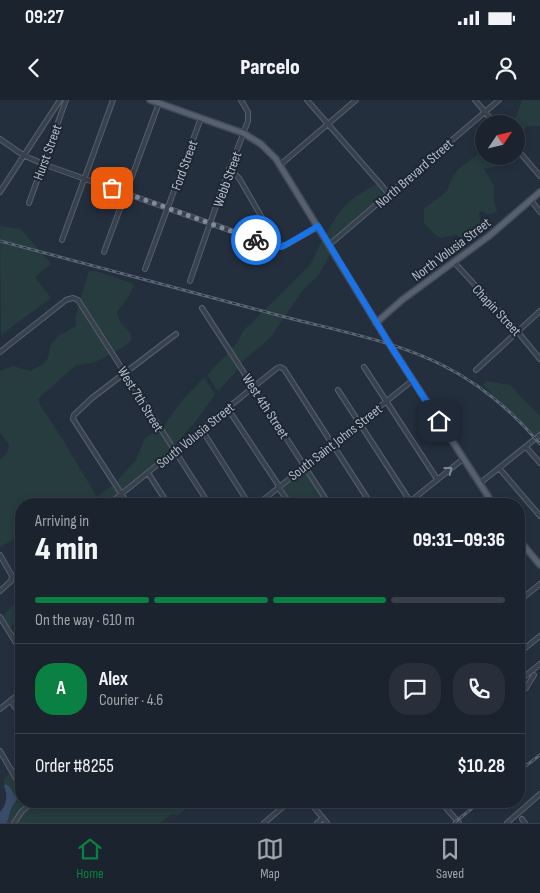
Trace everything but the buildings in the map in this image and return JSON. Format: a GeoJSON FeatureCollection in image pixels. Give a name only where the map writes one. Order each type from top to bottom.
{"type":"FeatureCollection","features":[{"type":"Feature","properties":{"kind":"main road"},"geometry":{"type":"LineString","coordinates":[[150,100],[243,134],[264,147],[280,165],[376,323],[489,498]]}},
{"type":"Feature","properties":{"kind":"main road","name":"North Volusia Street"},"geometry":{"type":"LineString","coordinates":[[376,323],[402,300],[489,236],[540,192]]}},
{"type":"Feature","properties":{"kind":"main road"},"geometry":{"type":"LineString","coordinates":[[525,546],[538,558],[540,565]]}},
{"type":"Feature","properties":{"kind":"street"},"geometry":{"type":"LineString","coordinates":[[0,192],[60,100]]}},
{"type":"Feature","properties":{"kind":"street","name":"Hurst Street"},"geometry":{"type":"LineString","coordinates":[[28,203],[66,100]]}},
{"type":"Feature","properties":{"kind":"street"},"geometry":{"type":"LineString","coordinates":[[62,240],[113,100]]}},
{"type":"Feature","properties":{"kind":"street","name":"Webb Street"},"geometry":{"type":"LineString","coordinates":[[190,281],[243,134],[248,115],[240,100]]}},
{"type":"Feature","properties":{"kind":"street"},"geometry":{"type":"LineString","coordinates":[[307,100],[389,194]]}},
{"type":"Feature","properties":{"kind":"street"},"geometry":{"type":"LineString","coordinates":[[280,165],[356,100]]}},
{"type":"Feature","properties":{"kind":"street"},"geometry":{"type":"LineString","coordinates":[[475,100],[488,115]]}},
{"type":"Feature","properties":{"kind":"street","name":"North Brevard Street"},"geometry":{"type":"LineString","coordinates":[[329,245],[500,100]]}},
{"type":"Feature","properties":{"kind":"street"},"geometry":{"type":"LineString","coordinates":[[104,252],[159,103]]}},
{"type":"Feature","properties":{"kind":"street","name":"Ford Street"},"geometry":{"type":"LineString","coordinates":[[145,269],[201,118]]}},
{"type":"Feature","properties":{"kind":"street"},"geometry":{"type":"LineString","coordinates":[[0,139],[24,155],[43,164],[279,247],[286,245],[318,226]]}},
{"type":"Feature","properties":{"kind":"street"},"geometry":{"type":"LineString","coordinates":[[525,158],[540,176]]}},
{"type":"Feature","properties":{"kind":"street"},"geometry":{"type":"LineString","coordinates":[[229,169],[239,178],[279,247]]}},
{"type":"Feature","properties":{"kind":"street"},"geometry":{"type":"LineString","coordinates":[[530,200],[540,212]]}},
{"type":"Feature","properties":{"kind":"street","name":"Chapin Street"},"geometry":{"type":"LineString","coordinates":[[454,262],[518,331],[540,358]]}},
{"type":"Feature","properties":{"kind":"street","name":"West 7th Street"},"geometry":{"type":"LineString","coordinates":[[0,352],[66,300],[71,298],[78,300],[205,498]]}},
{"type":"Feature","properties":{"kind":"street","name":"West 4th Street"},"geometry":{"type":"LineString","coordinates":[[202,308],[325,498]]}},
{"type":"Feature","properties":{"kind":"street"},"geometry":{"type":"LineString","coordinates":[[476,370],[540,311]]}},
{"type":"Feature","properties":{"kind":"street"},"geometry":{"type":"LineString","coordinates":[[124,498],[73,419],[74,414],[79,408],[176,334]]}},
{"type":"Feature","properties":{"kind":"street","name":"South Volusia Street"},"geometry":{"type":"LineString","coordinates":[[117,498],[280,367],[284,369],[332,444]]}},
{"type":"Feature","properties":{"kind":"street"},"geometry":{"type":"LineString","coordinates":[[364,367],[437,480]]}},
{"type":"Feature","properties":{"kind":"street","name":"South Saint Johns Street"},"geometry":{"type":"LineString","coordinates":[[265,498],[413,380]]}},
{"type":"Feature","properties":{"kind":"street"},"geometry":{"type":"LineString","coordinates":[[338,390],[406,498]]}},
{"type":"Feature","properties":{"kind":"street"},"geometry":{"type":"LineString","coordinates":[[228,409],[286,498]]}},
{"type":"Feature","properties":{"kind":"street"},"geometry":{"type":"LineString","coordinates":[[202,430],[245,498]]}},
{"type":"Feature","properties":{"kind":"street"},"geometry":{"type":"LineString","coordinates":[[479,484],[540,435]]}},
{"type":"Feature","properties":{"kind":"street"},"geometry":{"type":"LineString","coordinates":[[332,444],[366,498]]}},
{"type":"Feature","properties":{"kind":"street"},"geometry":{"type":"LineString","coordinates":[[526,446],[540,463]]}},
{"type":"Feature","properties":{"kind":"street"},"geometry":{"type":"LineString","coordinates":[[413,498],[464,459]]}},
{"type":"Feature","properties":{"kind":"street"},"geometry":{"type":"LineString","coordinates":[[498,468],[524,498]]}},
{"type":"Feature","properties":{"kind":"street"},"geometry":{"type":"LineString","coordinates":[[148,473],[164,498]]}},
{"type":"Feature","properties":{"kind":"street"},"geometry":{"type":"LineString","coordinates":[[525,499],[540,516]]}},
{"type":"Feature","properties":{"kind":"street"},"geometry":{"type":"LineString","coordinates":[[0,555],[12,576],[11,581],[0,591]]}},
{"type":"Feature","properties":{"kind":"street"},"geometry":{"type":"LineString","coordinates":[[525,596],[540,584]]}},
{"type":"Feature","properties":{"kind":"street"},"geometry":{"type":"LineString","coordinates":[[0,617],[15,641]]}},
{"type":"Feature","properties":{"kind":"street"},"geometry":{"type":"LineString","coordinates":[[525,648],[540,636]]}},
{"type":"Feature","properties":{"kind":"street"},"geometry":{"type":"LineString","coordinates":[[525,676],[540,664]]}},
{"type":"Feature","properties":{"kind":"street"},"geometry":{"type":"LineString","coordinates":[[526,688],[534,675]]}},
{"type":"Feature","properties":{"kind":"street"},"geometry":{"type":"LineString","coordinates":[[0,710],[15,697]]}},
{"type":"Feature","properties":{"kind":"street"},"geometry":{"type":"LineString","coordinates":[[11,701],[15,707]]}},
{"type":"Feature","properties":{"kind":"street"},"geometry":{"type":"LineString","coordinates":[[0,751],[15,777]]}},
{"type":"Feature","properties":{"kind":"street"},"geometry":{"type":"LineString","coordinates":[[525,807],[540,794]]}},
{"type":"Feature","properties":{"kind":"street"},"geometry":{"type":"LineString","coordinates":[[14,823],[25,808]]}},
{"type":"Feature","properties":{"kind":"street"},"geometry":{"type":"LineString","coordinates":[[264,823],[282,808]]}},
{"type":"Feature","properties":{"kind":"street"},"geometry":{"type":"LineString","coordinates":[[315,808],[327,823]]}},
{"type":"Feature","properties":{"kind":"street"},"geometry":{"type":"LineString","coordinates":[[446,808],[459,823]]}},
{"type":"Feature","properties":{"kind":"street"},"geometry":{"type":"LineString","coordinates":[[507,823],[524,808]]}},
{"type":"Feature","properties":{"kind":"street"},"geometry":{"type":"LineString","coordinates":[[317,823],[323,818]]}},
{"type":"Feature","properties":{"kind":"green space"},"geometry":{"type":"Polygon","coordinates":[[[522,100],[540,100],[540,126],[527,126],[525,128],[525,115],[517,115],[522,100]]]}},
{"type":"Feature","properties":{"kind":"green space"},"geometry":{"type":"Polygon","coordinates":[[[475,157],[475,165],[496,165],[495,167],[484,169],[494,186],[494,202],[497,211],[490,214],[483,211],[479,212],[481,227],[468,238],[456,235],[441,238],[435,235],[424,223],[424,209],[447,191],[452,178],[459,168],[475,157]]]}},
{"type":"Feature","properties":{"kind":"green space"},"geometry":{"type":"Polygon","coordinates":[[[377,184],[386,194],[329,243],[325,236],[341,211],[352,199],[377,184]]]}},
{"type":"Feature","properties":{"kind":"green space"},"geometry":{"type":"Polygon","coordinates":[[[0,226],[21,229],[51,264],[35,277],[51,298],[1,335],[0,226]]]}},
{"type":"Feature","properties":{"kind":"green space"},"geometry":{"type":"Polygon","coordinates":[[[323,239],[331,253],[318,276],[303,290],[270,338],[241,363],[231,349],[238,342],[243,331],[310,265],[323,239]]]}},
{"type":"Feature","properties":{"kind":"green space"},"geometry":{"type":"Polygon","coordinates":[[[89,271],[96,271],[134,284],[129,296],[117,313],[120,322],[131,333],[131,341],[114,353],[80,300],[89,271]]]}},
{"type":"Feature","properties":{"kind":"green space"},"geometry":{"type":"Polygon","coordinates":[[[79,304],[111,354],[95,362],[75,366],[38,399],[97,497],[114,484],[120,493],[114,498],[15,498],[15,539],[0,547],[0,460],[7,453],[9,445],[0,432],[0,371],[13,366],[30,371],[43,364],[48,358],[51,344],[58,336],[76,326],[75,319],[79,304]]]}},
{"type":"Feature","properties":{"kind":"green space"},"geometry":{"type":"Polygon","coordinates":[[[229,352],[238,367],[218,391],[207,375],[229,352]]]}},
{"type":"Feature","properties":{"kind":"green space"},"geometry":{"type":"Polygon","coordinates":[[[204,378],[215,394],[197,420],[174,446],[162,428],[184,398],[204,378]]]}},
{"type":"Feature","properties":{"kind":"green space"},"geometry":{"type":"Polygon","coordinates":[[[486,381],[510,385],[540,416],[540,433],[534,438],[483,385],[486,381]]]}},
{"type":"Feature","properties":{"kind":"green space"},"geometry":{"type":"Polygon","coordinates":[[[159,430],[171,449],[163,459],[123,491],[116,482],[136,460],[145,438],[159,430]]]}},
{"type":"Feature","properties":{"kind":"green space"},"geometry":{"type":"Polygon","coordinates":[[[304,470],[323,498],[288,498],[282,489],[304,470]]]}},
{"type":"Feature","properties":{"kind":"green space"},"geometry":{"type":"Polygon","coordinates":[[[15,603],[15,622],[9,629],[2,617],[15,603]]]}},
{"type":"Feature","properties":{"kind":"green space"},"geometry":{"type":"Polygon","coordinates":[[[10,771],[15,780],[15,803],[7,784],[4,786],[4,780],[10,771]]]}},
{"type":"Feature","properties":{"kind":"green space"},"geometry":{"type":"Polygon","coordinates":[[[15,803],[15,808],[24,808],[15,816],[12,823],[7,823],[15,803]]]}},
{"type":"Feature","properties":{"kind":"green space"},"geometry":{"type":"Polygon","coordinates":[[[29,808],[186,808],[181,813],[171,814],[160,823],[15,823],[29,808]]]}},
{"type":"Feature","properties":{"kind":"water"},"geometry":{"type":"Polygon","coordinates":[[[6,784],[10,787],[15,796],[15,802],[7,823],[0,823],[0,812],[6,800],[4,786],[6,784]]]}},
{"type":"Feature","properties":{"kind":"railway"},"geometry":{"type":"LineString","coordinates":[[0,241],[364,337],[425,357],[458,373],[496,400],[540,444]]}},
{"type":"Feature","properties":{"kind":"railway"},"geometry":{"type":"LineString","coordinates":[[525,766],[540,755]]}},
{"type":"Feature","properties":{"kind":"railway"},"geometry":{"type":"LineString","coordinates":[[454,823],[472,808]]}},
{"type":"Feature","properties":{"kind":"way so far"},"geometry":{"type":"LineString","coordinates":[[112,188],[256,240]]}},
{"type":"Feature","properties":{"kind":"route"},"geometry":{"type":"LineString","coordinates":[[256,240],[282,247],[318,226],[390,345],[439,421]]}}]}
